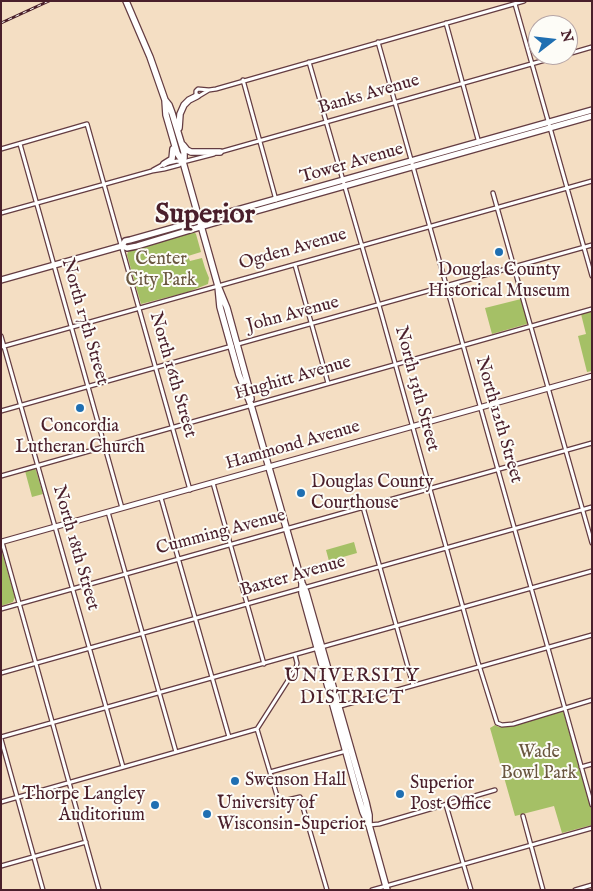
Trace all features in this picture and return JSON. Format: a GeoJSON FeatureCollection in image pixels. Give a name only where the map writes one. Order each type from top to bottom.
{"type":"FeatureCollection","features":[{"type":"Feature","properties":{"kind":"highway"},"geometry":{"type":"LineString","coordinates":[[126,1],[150,57],[165,100],[170,107],[182,144],[184,156],[182,162]]}},
{"type":"Feature","properties":{"kind":"highway"},"geometry":{"type":"LineString","coordinates":[[179,133],[183,106],[197,96]]}},
{"type":"Feature","properties":{"kind":"highway"},"geometry":{"type":"LineString","coordinates":[[165,100],[165,110],[177,153],[182,162],[218,286],[220,307],[234,345],[240,378],[251,404],[348,750],[359,799],[387,888]]}},
{"type":"Feature","properties":{"kind":"highway"},"geometry":{"type":"LineString","coordinates":[[164,164],[171,160],[174,153],[168,120]]}},
{"type":"Feature","properties":{"kind":"highway"},"geometry":{"type":"LineString","coordinates":[[182,144],[191,152],[220,152]]}},
{"type":"Feature","properties":{"kind":"main road","name":"Tower Avenue"},"geometry":{"type":"LineString","coordinates":[[200,224],[276,200],[344,183],[549,125],[592,110]]}},
{"type":"Feature","properties":{"kind":"main road","name":"Tower Avenue"},"geometry":{"type":"LineString","coordinates":[[549,125],[592,116]]}},
{"type":"Feature","properties":{"kind":"main road","name":"Tower Avenue"},"geometry":{"type":"LineString","coordinates":[[1,280],[122,246],[126,241],[257,210],[344,183]]}},
{"type":"Feature","properties":{"kind":"main road"},"geometry":{"type":"LineString","coordinates":[[257,210],[274,203],[276,200]]}},
{"type":"Feature","properties":{"kind":"street"},"geometry":{"type":"LineString","coordinates":[[209,90],[203,95],[197,96],[196,92],[198,89],[209,90],[524,1]]}},
{"type":"Feature","properties":{"kind":"street"},"geometry":{"type":"LineString","coordinates":[[515,4],[528,50]]}},
{"type":"Feature","properties":{"kind":"street"},"geometry":{"type":"LineString","coordinates":[[446,23],[479,145]]}},
{"type":"Feature","properties":{"kind":"street","name":"North 12th Street"},"geometry":{"type":"LineString","coordinates":[[378,42],[592,805]]}},
{"type":"Feature","properties":{"kind":"street"},"geometry":{"type":"LineString","coordinates":[[578,51],[592,47]]}},
{"type":"Feature","properties":{"kind":"street","name":"North 13th Street"},"geometry":{"type":"LineString","coordinates":[[310,62],[497,723],[502,725],[513,724],[565,708]]}},
{"type":"Feature","properties":{"kind":"street","name":"Banks Avenue"},"geometry":{"type":"LineString","coordinates":[[1,213],[179,165],[182,162],[528,65]]}},
{"type":"Feature","properties":{"kind":"street"},"geometry":{"type":"LineString","coordinates":[[532,65],[592,276]]}},
{"type":"Feature","properties":{"kind":"street"},"geometry":{"type":"LineString","coordinates":[[243,80],[276,200]]}},
{"type":"Feature","properties":{"kind":"street","name":"North 16th Street"},"geometry":{"type":"LineString","coordinates":[[20,144],[87,124],[190,490]]}},
{"type":"Feature","properties":{"kind":"street"},"geometry":{"type":"LineString","coordinates":[[1,149],[20,144]]}},
{"type":"Feature","properties":{"kind":"street","name":"North 17th Street"},"geometry":{"type":"LineString","coordinates":[[20,144],[122,508]]}},
{"type":"Feature","properties":{"kind":"street","name":"Banks Avenue"},"geometry":{"type":"LineString","coordinates":[[152,171],[164,164],[177,161],[182,162]]}},
{"type":"Feature","properties":{"kind":"street","name":"Ogden Avenue"},"geometry":{"type":"LineString","coordinates":[[3,347],[592,181]]}},
{"type":"Feature","properties":{"kind":"street"},"geometry":{"type":"LineString","coordinates":[[494,193],[592,543]]}},
{"type":"Feature","properties":{"kind":"street","name":"John Avenue"},"geometry":{"type":"LineString","coordinates":[[1,411],[592,245]]}},
{"type":"Feature","properties":{"kind":"street"},"geometry":{"type":"LineString","coordinates":[[295,265],[328,383]]}},
{"type":"Feature","properties":{"kind":"street","name":"Hughitt Avenue"},"geometry":{"type":"LineString","coordinates":[[1,476],[592,309]]}},
{"type":"Feature","properties":{"kind":"street","name":"North 18th Street"},"geometry":{"type":"LineString","coordinates":[[1,336],[123,767]]}},
{"type":"Feature","properties":{"kind":"street","name":"Hammond Avenue"},"geometry":{"type":"LineString","coordinates":[[2,542],[592,376]]}},
{"type":"Feature","properties":{"kind":"street","name":"Cumming Avenue"},"geometry":{"type":"LineString","coordinates":[[1,609],[592,443]]}},
{"type":"Feature","properties":{"kind":"street"},"geometry":{"type":"LineString","coordinates":[[212,483],[264,664]]}},
{"type":"Feature","properties":{"kind":"street"},"geometry":{"type":"LineString","coordinates":[[161,498],[229,737]]}},
{"type":"Feature","properties":{"kind":"street"},"geometry":{"type":"LineString","coordinates":[[363,507],[412,685]]}},
{"type":"Feature","properties":{"kind":"street","name":"Baxter Avenue"},"geometry":{"type":"LineString","coordinates":[[1,673],[247,604],[303,586],[592,507]]}},
{"type":"Feature","properties":{"kind":"street"},"geometry":{"type":"LineString","coordinates":[[108,512],[176,752]]}},
{"type":"Feature","properties":{"kind":"street"},"geometry":{"type":"LineString","coordinates":[[2,542],[100,890]]}},
{"type":"Feature","properties":{"kind":"street"},"geometry":{"type":"LineString","coordinates":[[43,890],[1,738],[592,571]]}},
{"type":"Feature","properties":{"kind":"street"},"geometry":{"type":"LineString","coordinates":[[336,707],[592,635]]}},
{"type":"Feature","properties":{"kind":"street"},"geometry":{"type":"LineString","coordinates":[[1,802],[257,729],[296,668],[295,655]]}},
{"type":"Feature","properties":{"kind":"street"},"geometry":{"type":"LineString","coordinates":[[565,708],[592,700]]}},
{"type":"Feature","properties":{"kind":"street"},"geometry":{"type":"LineString","coordinates":[[257,729],[278,798],[283,801],[300,797],[327,890]]}},
{"type":"Feature","properties":{"kind":"street"},"geometry":{"type":"LineString","coordinates":[[270,772],[348,750]]}},
{"type":"Feature","properties":{"kind":"street"},"geometry":{"type":"LineString","coordinates":[[581,767],[592,764]]}},
{"type":"Feature","properties":{"kind":"street"},"geometry":{"type":"LineString","coordinates":[[369,826],[495,790]]}},
{"type":"Feature","properties":{"kind":"street"},"geometry":{"type":"LineString","coordinates":[[446,805],[471,890]]}},
{"type":"Feature","properties":{"kind":"street"},"geometry":{"type":"LineString","coordinates":[[523,816],[543,890]]}},
{"type":"Feature","properties":{"kind":"street"},"geometry":{"type":"LineString","coordinates":[[372,890],[387,888],[592,828]]}},
{"type":"Feature","properties":{"kind":"street"},"geometry":{"type":"LineString","coordinates":[[1,866],[86,842]]}},
{"type":"Feature","properties":{"kind":"street"},"geometry":{"type":"LineString","coordinates":[[575,890],[592,885]]}},
{"type":"Feature","properties":{"kind":"green space","name":"Center City Park"},"geometry":{"type":"Polygon","coordinates":[[[190,232],[196,234],[201,252],[188,256],[190,261],[202,258],[209,278],[208,284],[188,292],[141,304],[127,255],[128,252],[190,232]]]}},
{"type":"Feature","properties":{"kind":"green space"},"geometry":{"type":"Polygon","coordinates":[[[521,299],[527,324],[492,334],[485,308],[521,299]]]}},
{"type":"Feature","properties":{"kind":"green space"},"geometry":{"type":"Polygon","coordinates":[[[592,311],[592,371],[587,372],[578,336],[586,334],[581,314],[592,311]]]}},
{"type":"Feature","properties":{"kind":"green space"},"geometry":{"type":"Polygon","coordinates":[[[34,468],[43,494],[32,497],[25,471],[34,468]]]}},
{"type":"Feature","properties":{"kind":"green space"},"geometry":{"type":"Polygon","coordinates":[[[354,542],[357,553],[329,561],[326,550],[354,542]]]}},
{"type":"Feature","properties":{"kind":"green space"},"geometry":{"type":"Polygon","coordinates":[[[1,549],[15,597],[13,602],[1,606],[1,549]]]}},
{"type":"Feature","properties":{"kind":"green space","name":"Wade Bowl Park"},"geometry":{"type":"Polygon","coordinates":[[[560,712],[564,714],[592,812],[592,825],[562,833],[554,806],[515,816],[490,728],[495,725],[499,727],[507,726],[560,712]]]}},
{"type":"Feature","properties":{"kind":"railway"},"geometry":{"type":"LineString","coordinates":[[1,23],[49,1]]}},
{"type":"Feature","properties":{"kind":"place","name":"Douglas County Historical Museum"},"geometry":{"type":"Point","coordinates":[499,252]}},
{"type":"Feature","properties":{"kind":"place","name":"Concordia Lutheran Church"},"geometry":{"type":"Point","coordinates":[80,408]}},
{"type":"Feature","properties":{"kind":"place","name":"Douglas County Courthouse"},"geometry":{"type":"Point","coordinates":[301,493]}},
{"type":"Feature","properties":{"kind":"place","name":"Swenson Hall"},"geometry":{"type":"Point","coordinates":[235,781]}},
{"type":"Feature","properties":{"kind":"place","name":"Superior Post Office"},"geometry":{"type":"Point","coordinates":[400,794]}},
{"type":"Feature","properties":{"kind":"place","name":"Thorpe Langley Auditorium"},"geometry":{"type":"Point","coordinates":[155,805]}},
{"type":"Feature","properties":{"kind":"place","name":"University of Wisconsin-Superior"},"geometry":{"type":"Point","coordinates":[207,814]}},
{"type":"Feature","properties":{"kind":"district","name":"Superior"},"geometry":{"type":"Point","coordinates":[205,216]}},
{"type":"Feature","properties":{"kind":"district","name":"UNIVERSITY DISTRICT"},"geometry":{"type":"Point","coordinates":[352,688]}}]}
